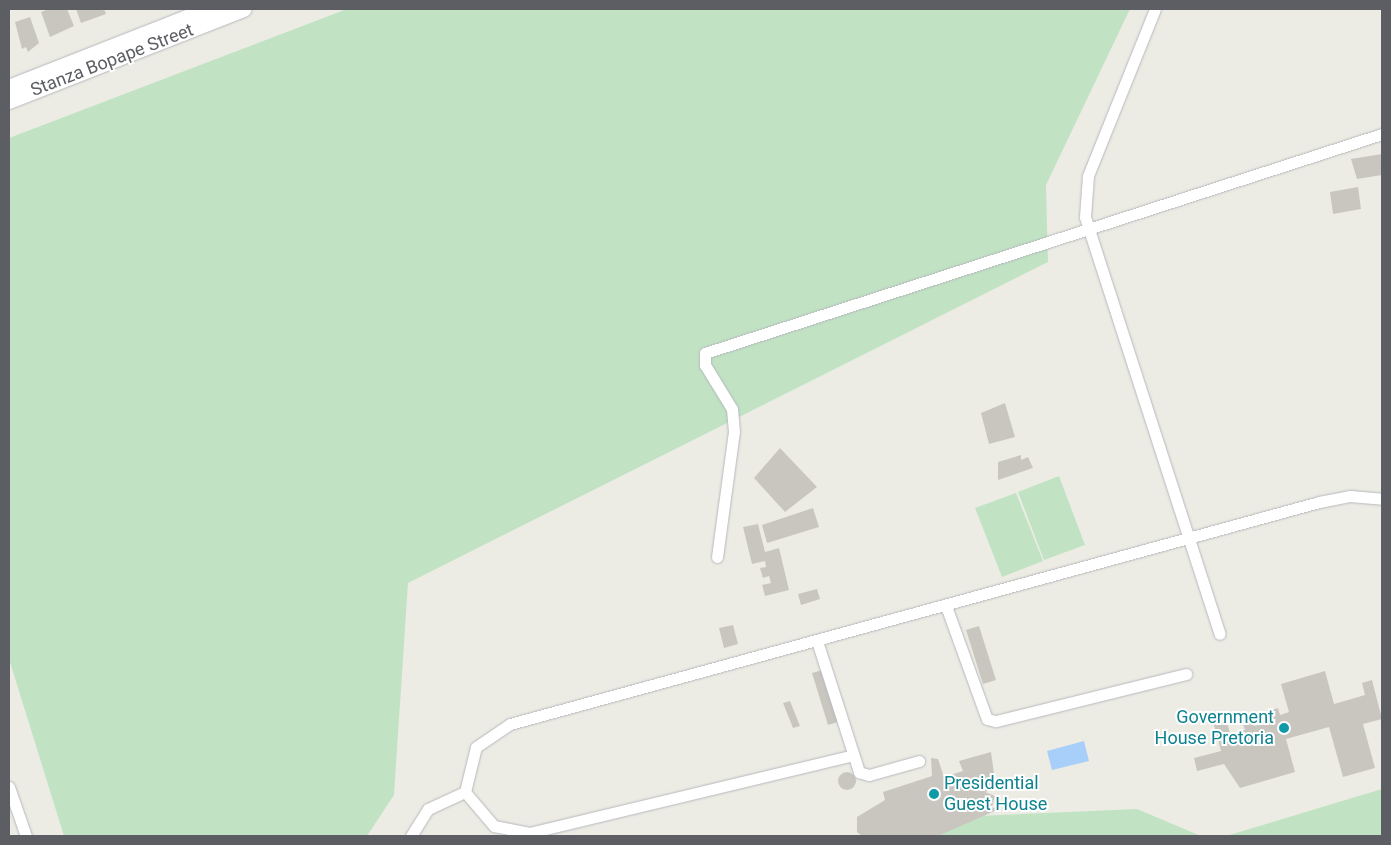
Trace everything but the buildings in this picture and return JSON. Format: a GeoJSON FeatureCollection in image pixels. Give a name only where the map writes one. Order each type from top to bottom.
{"type":"FeatureCollection","features":[{"type":"Feature","properties":{"kind":"main road","name":"Stanza Bopape Street"},"geometry":{"type":"LineString","coordinates":[[9,88],[211,9]]}},
{"type":"Feature","properties":{"kind":"main road","name":"Stanza Bopape Street"},"geometry":{"type":"LineString","coordinates":[[9,101],[244,9]]}},
{"type":"Feature","properties":{"kind":"street"},"geometry":{"type":"LineString","coordinates":[[1155,9],[1088,176],[1083,196],[1087,227],[1220,634]]}},
{"type":"Feature","properties":{"kind":"street"},"geometry":{"type":"LineString","coordinates":[[717,557],[734,432],[732,409],[705,365],[705,352],[1087,227],[1382,134]]}},
{"type":"Feature","properties":{"kind":"street"},"geometry":{"type":"LineString","coordinates":[[465,792],[476,747],[497,729],[1334,499],[1382,499]]}},
{"type":"Feature","properties":{"kind":"street"},"geometry":{"type":"LineString","coordinates":[[946,606],[987,719],[1010,718],[1186,674]]}},
{"type":"Feature","properties":{"kind":"street"},"geometry":{"type":"LineString","coordinates":[[817,641],[859,772],[869,775],[919,760]]}},
{"type":"Feature","properties":{"kind":"street"},"geometry":{"type":"LineString","coordinates":[[465,792],[494,826],[529,833],[853,755]]}},
{"type":"Feature","properties":{"kind":"street"},"geometry":{"type":"LineString","coordinates":[[9,787],[26,836]]}},
{"type":"Feature","properties":{"kind":"street"},"geometry":{"type":"LineString","coordinates":[[411,836],[428,809],[465,792]]}},
{"type":"Feature","properties":{"kind":"green space"},"geometry":{"type":"Polygon","coordinates":[[[347,9],[1130,9],[1046,185],[1048,262],[408,583],[394,795],[367,836],[64,836],[9,659],[9,138],[347,9]]]}},
{"type":"Feature","properties":{"kind":"green space"},"geometry":{"type":"Polygon","coordinates":[[[1059,476],[1085,545],[1044,560],[1018,492],[1059,476]]]}},
{"type":"Feature","properties":{"kind":"green space"},"geometry":{"type":"Polygon","coordinates":[[[1016,493],[1043,561],[1002,577],[975,508],[1016,493]]]}},
{"type":"Feature","properties":{"kind":"green space"},"geometry":{"type":"Polygon","coordinates":[[[1382,789],[1382,836],[1226,836],[1382,789]]]}},
{"type":"Feature","properties":{"kind":"green space"},"geometry":{"type":"Polygon","coordinates":[[[1137,809],[1201,836],[913,836],[976,816],[1137,809]]]}},
{"type":"Feature","properties":{"kind":"water"},"geometry":{"type":"Polygon","coordinates":[[[1084,741],[1089,761],[1052,770],[1047,751],[1084,741]]]}},
{"type":"Feature","properties":{"kind":"place","name":"Government House Pretoria"},"geometry":{"type":"Point","coordinates":[1284,728]}},
{"type":"Feature","properties":{"kind":"place","name":"Presidential Guest House"},"geometry":{"type":"Point","coordinates":[934,794]}}]}
